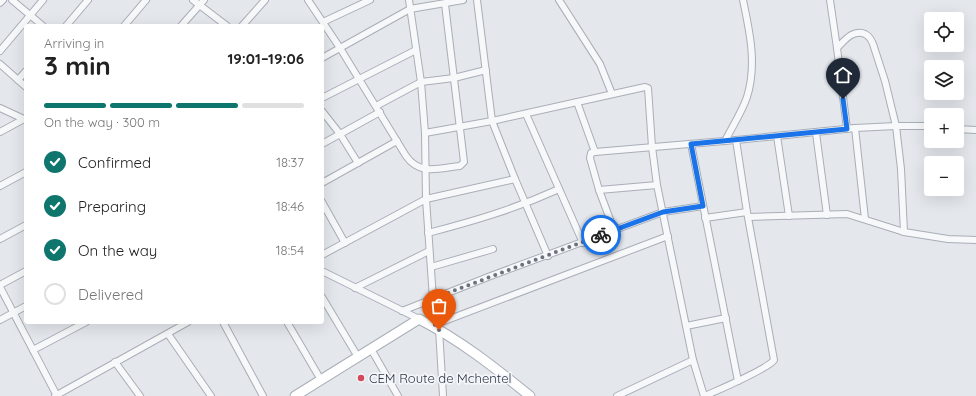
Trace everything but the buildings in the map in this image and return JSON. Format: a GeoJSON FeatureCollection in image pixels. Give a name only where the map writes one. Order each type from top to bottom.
{"type":"FeatureCollection","features":[{"type":"Feature","properties":{"kind":"street"},"geometry":{"type":"LineString","coordinates":[[0,3],[3,0]]}},
{"type":"Feature","properties":{"kind":"street"},"geometry":{"type":"LineString","coordinates":[[12,0],[41,24]]}},
{"type":"Feature","properties":{"kind":"street"},"geometry":{"type":"LineString","coordinates":[[0,51],[43,0]]}},
{"type":"Feature","properties":{"kind":"street"},"geometry":{"type":"LineString","coordinates":[[68,24],[88,0]]}},
{"type":"Feature","properties":{"kind":"street"},"geometry":{"type":"LineString","coordinates":[[126,24],[146,0]]}},
{"type":"Feature","properties":{"kind":"street"},"geometry":{"type":"LineString","coordinates":[[193,0],[224,24]]}},
{"type":"Feature","properties":{"kind":"street"},"geometry":{"type":"LineString","coordinates":[[183,24],[204,0]]}},
{"type":"Feature","properties":{"kind":"street"},"geometry":{"type":"LineString","coordinates":[[244,24],[265,0]]}},
{"type":"Feature","properties":{"kind":"street"},"geometry":{"type":"LineString","coordinates":[[308,0],[323,24]]}},
{"type":"Feature","properties":{"kind":"street"},"geometry":{"type":"LineString","coordinates":[[370,0],[324,25],[359,78],[410,162],[424,170],[460,166],[464,158],[445,4]]}},
{"type":"Feature","properties":{"kind":"street"},"geometry":{"type":"LineString","coordinates":[[409,0],[421,82],[425,133],[424,170],[432,299],[443,396]]}},
{"type":"Feature","properties":{"kind":"street"},"geometry":{"type":"LineString","coordinates":[[324,57],[410,9],[463,0]]}},
{"type":"Feature","properties":{"kind":"street"},"geometry":{"type":"LineString","coordinates":[[478,0],[492,121],[548,256]]}},
{"type":"Feature","properties":{"kind":"street"},"geometry":{"type":"LineString","coordinates":[[558,0],[600,64],[612,94]]}},
{"type":"Feature","properties":{"kind":"street"},"geometry":{"type":"LineString","coordinates":[[725,141],[746,98],[751,80],[753,61],[750,34],[743,0]]}},
{"type":"Feature","properties":{"kind":"street"},"geometry":{"type":"LineString","coordinates":[[830,0],[838,48],[847,129]]}},
{"type":"Feature","properties":{"kind":"street"},"geometry":{"type":"LineString","coordinates":[[838,48],[854,33],[863,33],[871,39],[885,81],[896,126],[901,169],[904,232]]}},
{"type":"Feature","properties":{"kind":"street"},"geometry":{"type":"LineString","coordinates":[[324,97],[416,50]]}},
{"type":"Feature","properties":{"kind":"street"},"geometry":{"type":"LineString","coordinates":[[0,64],[24,85]]}},
{"type":"Feature","properties":{"kind":"street"},"geometry":{"type":"LineString","coordinates":[[376,106],[421,82],[454,78],[486,70]]}},
{"type":"Feature","properties":{"kind":"street"},"geometry":{"type":"LineString","coordinates":[[18,80],[24,73]]}},
{"type":"Feature","properties":{"kind":"street"},"geometry":{"type":"LineString","coordinates":[[425,133],[526,114],[645,86],[648,88],[652,147],[658,185],[693,360],[704,396],[738,381],[771,364],[774,360],[747,215],[736,140]]}},
{"type":"Feature","properties":{"kind":"street"},"geometry":{"type":"LineString","coordinates":[[577,102],[595,152]]}},
{"type":"Feature","properties":{"kind":"street"},"geometry":{"type":"LineString","coordinates":[[0,108],[24,120]]}},
{"type":"Feature","properties":{"kind":"street"},"geometry":{"type":"LineString","coordinates":[[324,143],[380,112]]}},
{"type":"Feature","properties":{"kind":"street"},"geometry":{"type":"LineString","coordinates":[[324,114],[340,134],[358,163]]}},
{"type":"Feature","properties":{"kind":"street"},"geometry":{"type":"LineString","coordinates":[[526,114],[583,243]]}},
{"type":"Feature","properties":{"kind":"street"},"geometry":{"type":"LineString","coordinates":[[0,132],[24,120]]}},
{"type":"Feature","properties":{"kind":"street"},"geometry":{"type":"LineString","coordinates":[[614,230],[599,190],[590,158],[592,153],[816,133],[855,128],[924,126]]}},
{"type":"Feature","properties":{"kind":"street"},"geometry":{"type":"LineString","coordinates":[[855,128],[865,219]]}},
{"type":"Feature","properties":{"kind":"street"},"geometry":{"type":"LineString","coordinates":[[964,129],[976,130]]}},
{"type":"Feature","properties":{"kind":"street"},"geometry":{"type":"LineString","coordinates":[[816,133],[827,215]]}},
{"type":"Feature","properties":{"kind":"street"},"geometry":{"type":"LineString","coordinates":[[777,136],[789,216]]}},
{"type":"Feature","properties":{"kind":"street"},"geometry":{"type":"LineString","coordinates":[[324,182],[397,141]]}},
{"type":"Feature","properties":{"kind":"street"},"geometry":{"type":"LineString","coordinates":[[691,144],[738,381]]}},
{"type":"Feature","properties":{"kind":"street"},"geometry":{"type":"LineString","coordinates":[[0,186],[24,173]]}},
{"type":"Feature","properties":{"kind":"street"},"geometry":{"type":"LineString","coordinates":[[324,254],[426,199],[515,178]]}},
{"type":"Feature","properties":{"kind":"street"},"geometry":{"type":"LineString","coordinates":[[599,190],[658,185]]}},
{"type":"Feature","properties":{"kind":"street"},"geometry":{"type":"LineString","coordinates":[[428,233],[470,222],[526,204],[559,189]]}},
{"type":"Feature","properties":{"kind":"street"},"geometry":{"type":"LineString","coordinates":[[324,206],[345,243]]}},
{"type":"Feature","properties":{"kind":"street"},"geometry":{"type":"LineString","coordinates":[[402,311],[663,212],[703,206]]}},
{"type":"Feature","properties":{"kind":"street"},"geometry":{"type":"LineString","coordinates":[[705,218],[747,215],[789,216],[847,214],[904,232],[948,239],[976,240]]}},
{"type":"Feature","properties":{"kind":"street"},"geometry":{"type":"LineString","coordinates":[[0,239],[24,226]]}},
{"type":"Feature","properties":{"kind":"street"},"geometry":{"type":"LineString","coordinates":[[436,327],[668,236]]}},
{"type":"Feature","properties":{"kind":"street"},"geometry":{"type":"LineString","coordinates":[[430,267],[493,249]]}},
{"type":"Feature","properties":{"kind":"street"},"geometry":{"type":"LineString","coordinates":[[355,288],[429,251]]}},
{"type":"Feature","properties":{"kind":"street"},"geometry":{"type":"LineString","coordinates":[[24,272],[0,286],[56,396],[185,324]]}},
{"type":"Feature","properties":{"kind":"street"},"geometry":{"type":"LineString","coordinates":[[324,272],[436,327],[464,345],[530,396]]}},
{"type":"Feature","properties":{"kind":"street"},"geometry":{"type":"LineString","coordinates":[[324,300],[358,357]]}},
{"type":"Feature","properties":{"kind":"street"},"geometry":{"type":"LineString","coordinates":[[0,320],[24,307]]}},
{"type":"Feature","properties":{"kind":"street"},"geometry":{"type":"LineString","coordinates":[[686,326],[726,318]]}},
{"type":"Feature","properties":{"kind":"street"},"geometry":{"type":"LineString","coordinates":[[296,396],[419,319]]}},
{"type":"Feature","properties":{"kind":"street"},"geometry":{"type":"LineString","coordinates":[[33,350],[82,324]]}},
{"type":"Feature","properties":{"kind":"street"},"geometry":{"type":"LineString","coordinates":[[224,324],[263,396]]}},
{"type":"Feature","properties":{"kind":"street"},"geometry":{"type":"LineString","coordinates":[[288,324],[321,380]]}},
{"type":"Feature","properties":{"kind":"street"},"geometry":{"type":"LineString","coordinates":[[168,334],[211,396]]}},
{"type":"Feature","properties":{"kind":"street"},"geometry":{"type":"LineString","coordinates":[[370,349],[398,396]]}},
{"type":"Feature","properties":{"kind":"street"},"geometry":{"type":"LineString","coordinates":[[617,396],[693,360]]}},
{"type":"Feature","properties":{"kind":"street"},"geometry":{"type":"LineString","coordinates":[[115,362],[140,396]]}},
{"type":"Feature","properties":{"kind":"way so far"},"geometry":{"type":"LineString","coordinates":[[439,330],[435,327],[432,299],[601,235]]}},
{"type":"Feature","properties":{"kind":"place","name":"CEM Route de Mchentel"},"geometry":{"type":"Point","coordinates":[361,378]}},
{"type":"Feature","properties":{"kind":"route"},"geometry":{"type":"LineString","coordinates":[[601,235],[663,212],[703,206],[691,144],[847,129],[843,99]]}}]}
